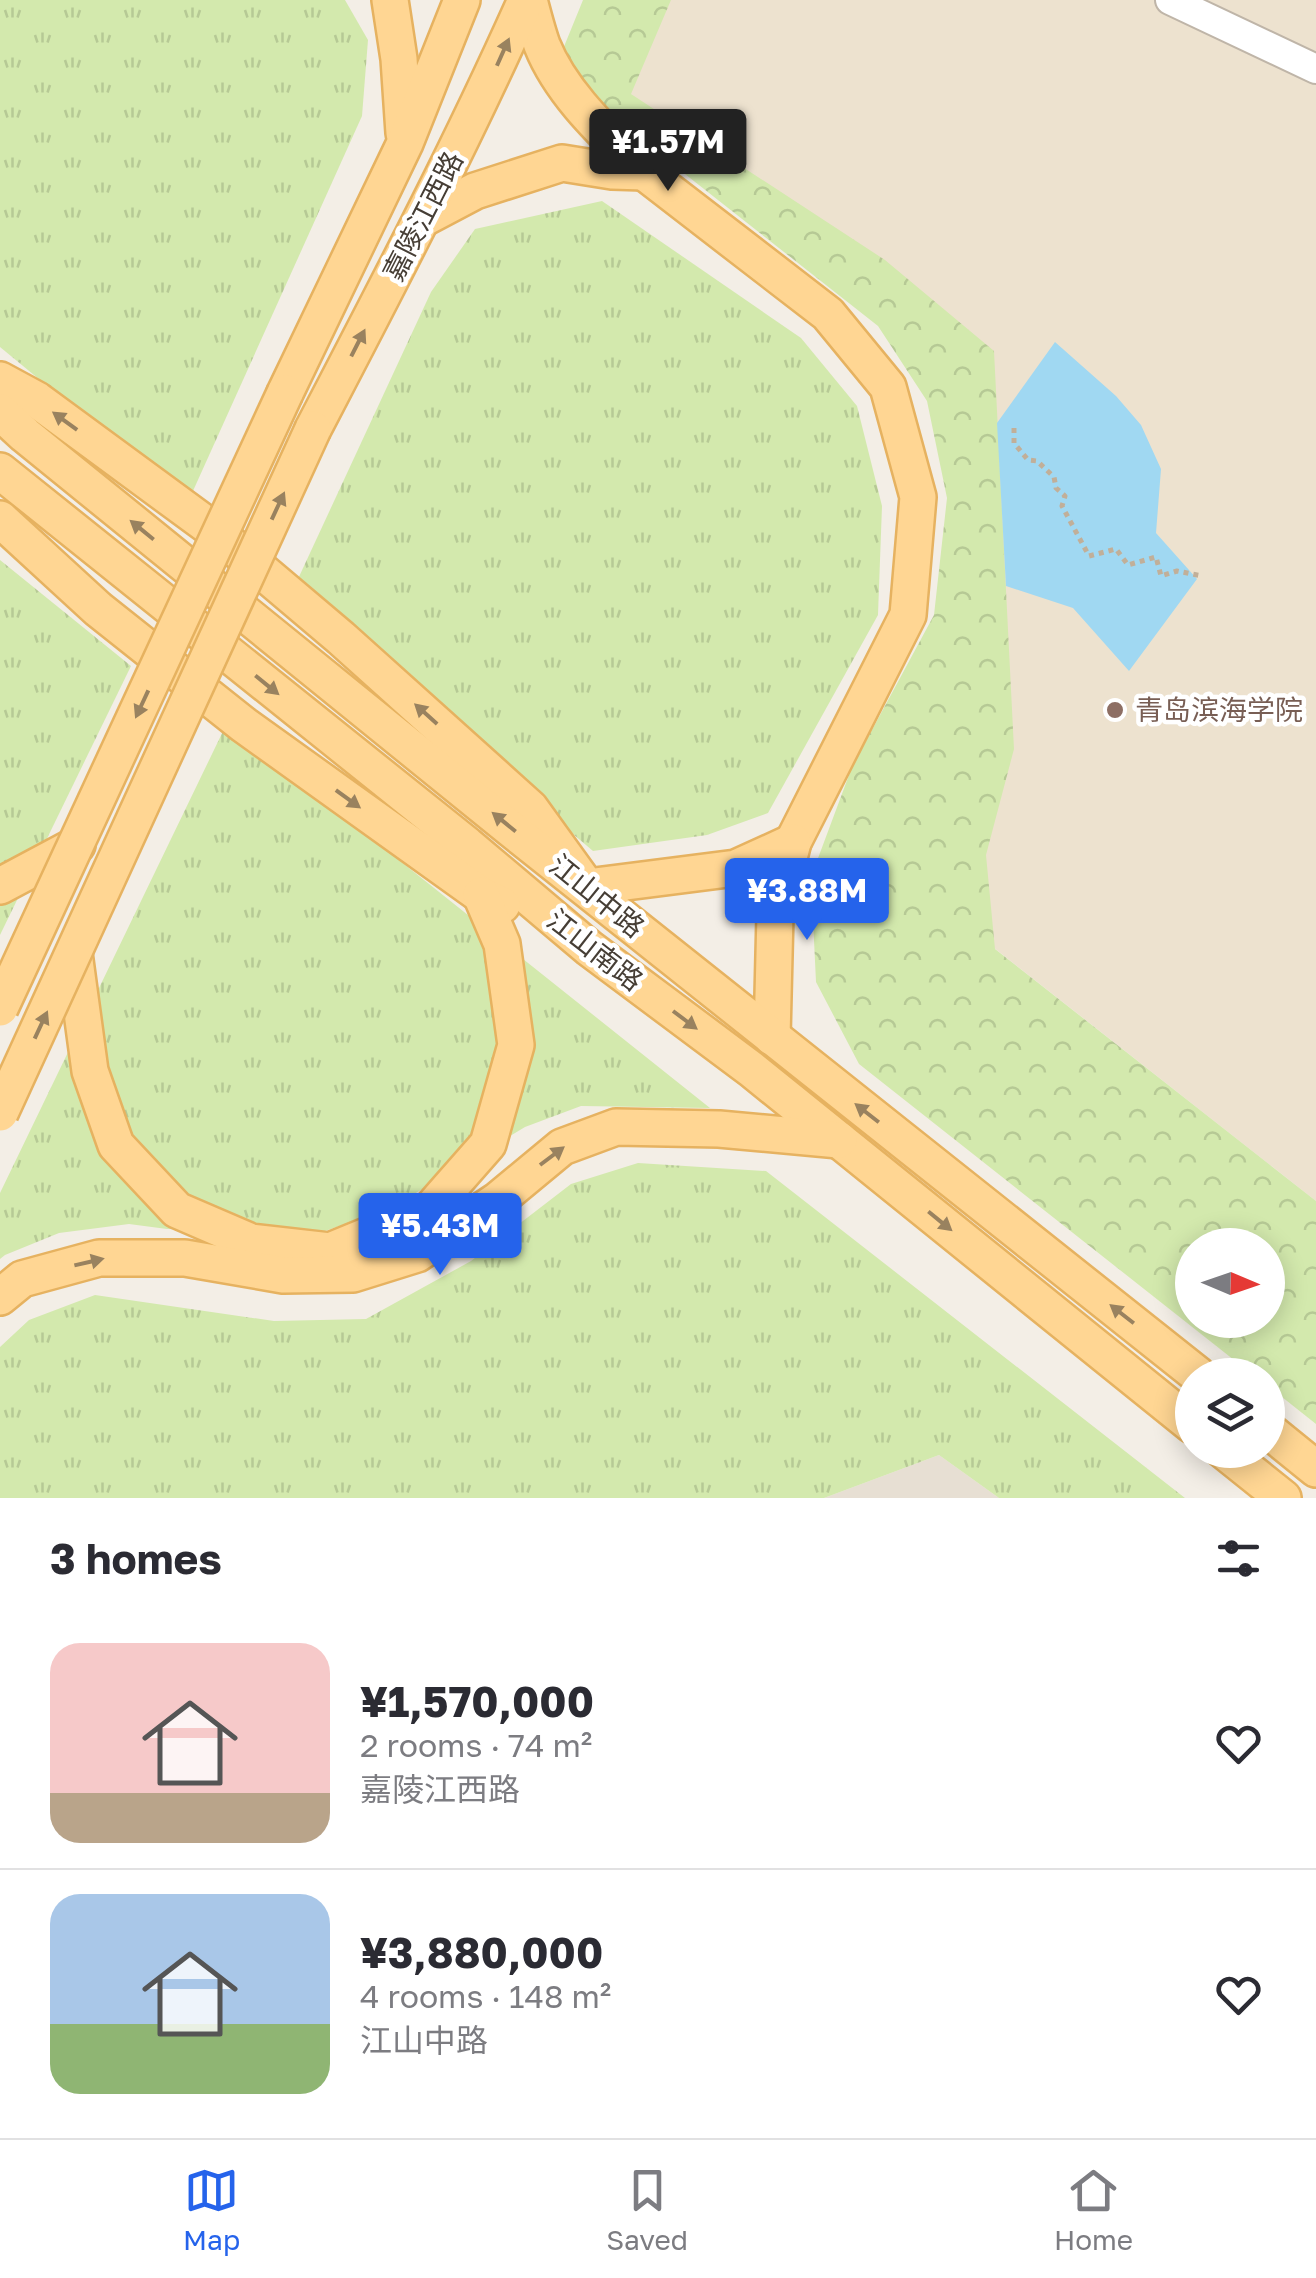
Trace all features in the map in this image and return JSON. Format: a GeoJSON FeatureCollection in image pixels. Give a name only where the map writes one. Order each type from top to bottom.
{"type":"FeatureCollection","features":[{"type":"Feature","properties":{"kind":"main road"},"geometry":{"type":"LineString","coordinates":[[390,0],[405,143]]}},
{"type":"Feature","properties":{"kind":"main road","name":"嘉陵江西路"},"geometry":{"type":"LineString","coordinates":[[0,1008],[405,143],[462,0]]}},
{"type":"Feature","properties":{"kind":"main road"},"geometry":{"type":"LineString","coordinates":[[528,0],[554,70],[593,121],[644,172],[828,314],[888,387],[918,497],[908,615],[793,842],[776,914],[772,1037]]}},
{"type":"Feature","properties":{"kind":"main road","name":"嘉陵江西路"},"geometry":{"type":"LineString","coordinates":[[0,1113],[314,429],[528,0]]}},
{"type":"Feature","properties":{"kind":"main road"},"geometry":{"type":"LineString","coordinates":[[422,219],[475,191],[562,163],[644,172]]}},
{"type":"Feature","properties":{"kind":"main road"},"geometry":{"type":"LineString","coordinates":[[0,380],[36,400],[211,528],[342,638],[530,808],[586,887],[736,868],[793,842]]}},
{"type":"Feature","properties":{"kind":"main road","name":"江山中路"},"geometry":{"type":"LineString","coordinates":[[0,412],[772,1037],[1177,1358]]}},
{"type":"Feature","properties":{"kind":"main road","name":"江山南路"},"geometry":{"type":"LineString","coordinates":[[0,472],[468,845],[590,948],[751,1069],[1175,1411]]}},
{"type":"Feature","properties":{"kind":"main road"},"geometry":{"type":"LineString","coordinates":[[0,519],[98,609],[230,714],[481,895],[590,948]]}},
{"type":"Feature","properties":{"kind":"main road"},"geometry":{"type":"LineString","coordinates":[[0,886],[77,846]]}},
{"type":"Feature","properties":{"kind":"main road"},"geometry":{"type":"LineString","coordinates":[[74,953],[90,1071],[116,1146],[177,1210],[251,1242],[330,1251],[430,1210],[488,1144],[516,1045],[502,944],[481,895]]}},
{"type":"Feature","properties":{"kind":"main road"},"geometry":{"type":"LineString","coordinates":[[0,1297],[22,1280],[99,1258],[185,1258],[282,1275],[353,1274],[417,1254],[498,1200],[562,1148],[616,1127],[719,1129],[839,1140]]}},
{"type":"Feature","properties":{"kind":"main road"},"geometry":{"type":"LineString","coordinates":[[1285,1443],[1316,1468]]}},
{"type":"Feature","properties":{"kind":"main road"},"geometry":{"type":"LineString","coordinates":[[1245,1468],[1282,1498]]}},
{"type":"Feature","properties":{"kind":"street"},"geometry":{"type":"LineString","coordinates":[[1170,0],[1316,69]]}},
{"type":"Feature","properties":{"kind":"path"},"geometry":{"type":"LineString","coordinates":[[1014,428],[1014,444],[1028,460],[1038,461],[1054,477],[1056,488],[1065,496],[1062,506],[1089,556],[1116,549],[1128,565],[1156,557],[1161,576],[1177,571],[1202,576]]}},
{"type":"Feature","properties":{"kind":"shaded area","name":"青岛滨海学院"},"geometry":{"type":"Polygon","coordinates":[[[607,0],[1316,0],[1316,1201],[853,837],[976,582],[955,353],[583,56],[607,0]]]}},
{"type":"Feature","properties":{"kind":"shaded area"},"geometry":{"type":"Polygon","coordinates":[[[939,1455],[999,1498],[824,1498],[939,1455]]]}},
{"type":"Feature","properties":{"kind":"green space"},"geometry":{"type":"Polygon","coordinates":[[[0,0],[345,0],[368,40],[362,116],[188,502],[0,347],[0,0]]]}},
{"type":"Feature","properties":{"kind":"green space"},"geometry":{"type":"Polygon","coordinates":[[[583,0],[671,0],[631,94],[885,260],[994,351],[1014,749],[986,855],[995,949],[1316,1201],[1316,1424],[1285,1399],[1285,1358],[1231,1358],[1206,1338],[1285,1338],[1285,1228],[1175,1228],[1175,1313],[859,1064],[816,982],[811,877],[852,767],[934,615],[947,498],[927,401],[878,326],[596,104],[563,49],[583,0]]]}},
{"type":"Feature","properties":{"kind":"green space"},"geometry":{"type":"Polygon","coordinates":[[[602,201],[801,338],[857,406],[882,506],[878,615],[768,813],[707,835],[593,851],[291,594],[431,292],[475,229],[602,201]]]}},
{"type":"Feature","properties":{"kind":"green space"},"geometry":{"type":"Polygon","coordinates":[[[0,560],[131,666],[0,935],[0,560]]]}},
{"type":"Feature","properties":{"kind":"green space"},"geometry":{"type":"Polygon","coordinates":[[[227,723],[710,1108],[581,1106],[525,1127],[391,1208],[325,1231],[167,1229],[129,1224],[59,1233],[0,1259],[0,1193],[227,723]]]}},
{"type":"Feature","properties":{"kind":"green space"},"geometry":{"type":"Polygon","coordinates":[[[638,1163],[766,1171],[1185,1498],[999,1498],[939,1455],[824,1498],[0,1498],[0,1347],[29,1320],[95,1295],[274,1321],[366,1319],[471,1261],[571,1184],[638,1163]]]}},
{"type":"Feature","properties":{"kind":"water"},"geometry":{"type":"Polygon","coordinates":[[[1055,342],[1116,396],[1141,425],[1161,469],[1156,533],[1197,579],[1129,671],[1073,608],[1006,586],[997,423],[1055,342]]]}},
{"type":"Feature","properties":{"kind":"place","name":"青岛滨海学院"},"geometry":{"type":"Point","coordinates":[1115,710]}}]}
